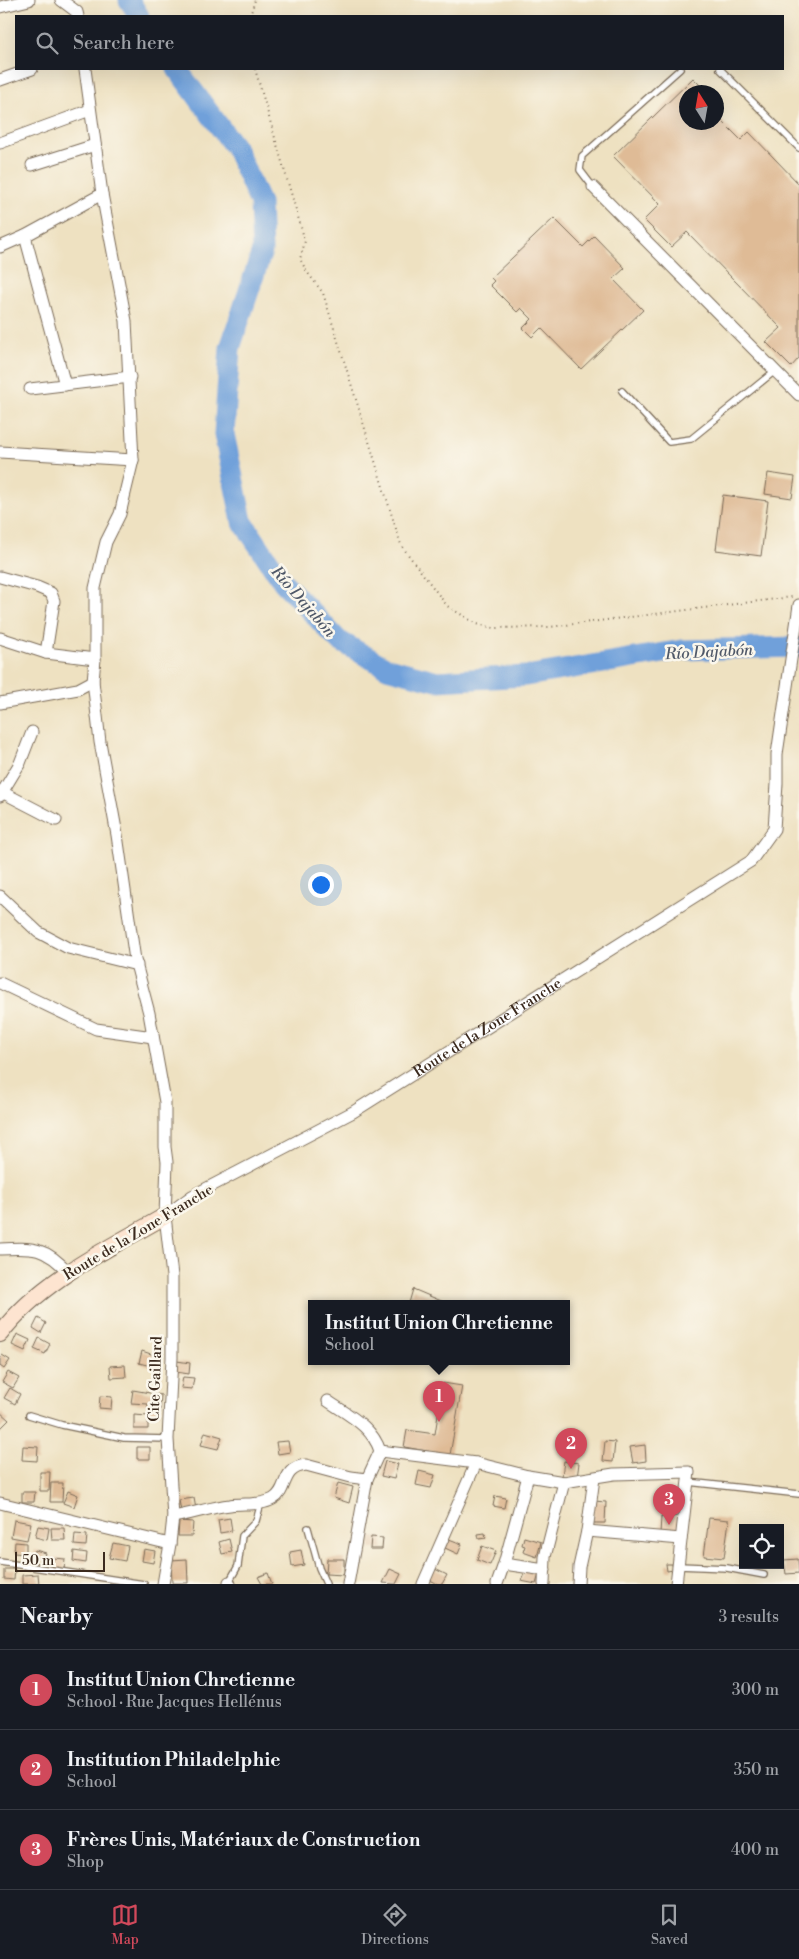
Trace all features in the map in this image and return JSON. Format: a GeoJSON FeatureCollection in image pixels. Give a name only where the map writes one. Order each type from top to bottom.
{"type":"FeatureCollection","features":[{"type":"Feature","properties":{"kind":"street"},"geometry":{"type":"LineString","coordinates":[[0,7],[28,0]]}},
{"type":"Feature","properties":{"kind":"street"},"geometry":{"type":"LineString","coordinates":[[61,0],[77,9]]}},
{"type":"Feature","properties":{"kind":"street"},"geometry":{"type":"LineString","coordinates":[[0,80],[29,70]]}},
{"type":"Feature","properties":{"kind":"street","name":"Cite Gaillard"},"geometry":{"type":"LineString","coordinates":[[85,70],[102,194],[126,321],[130,377],[133,460],[120,514],[106,542],[95,588],[95,659],[93,681],[100,742],[117,835],[137,965],[166,1102],[165,1147],[168,1162],[165,1216],[172,1285],[172,1358],[168,1439],[172,1516],[170,1544],[162,1584]]}},
{"type":"Feature","properties":{"kind":"street"},"geometry":{"type":"LineString","coordinates":[[0,143],[90,110]]}},
{"type":"Feature","properties":{"kind":"street"},"geometry":{"type":"LineString","coordinates":[[32,165],[95,145]]}},
{"type":"Feature","properties":{"kind":"street"},"geometry":{"type":"LineString","coordinates":[[593,187],[799,395]]}},
{"type":"Feature","properties":{"kind":"street"},"geometry":{"type":"LineString","coordinates":[[0,247],[26,236],[102,194]]}},
{"type":"Feature","properties":{"kind":"street"},"geometry":{"type":"LineString","coordinates":[[26,236],[65,385]]}},
{"type":"Feature","properties":{"kind":"street"},"geometry":{"type":"LineString","coordinates":[[30,389],[130,377]]}},
{"type":"Feature","properties":{"kind":"street"},"geometry":{"type":"LineString","coordinates":[[0,452],[133,460]]}},
{"type":"Feature","properties":{"kind":"street"},"geometry":{"type":"LineString","coordinates":[[0,578],[37,587],[51,593],[54,601],[46,652]]}},
{"type":"Feature","properties":{"kind":"street","name":"Route de la Zone Franche"},"geometry":{"type":"LineString","coordinates":[[0,1334],[10,1321],[42,1291],[69,1273],[165,1216],[192,1196],[353,1112],[751,861],[774,829],[777,754],[799,605]]}},
{"type":"Feature","properties":{"kind":"street"},"geometry":{"type":"LineString","coordinates":[[0,638],[46,652],[95,659]]}},
{"type":"Feature","properties":{"kind":"street"},"geometry":{"type":"LineString","coordinates":[[0,703],[78,689],[93,681]]}},
{"type":"Feature","properties":{"kind":"street"},"geometry":{"type":"LineString","coordinates":[[32,732],[20,763],[1,793],[56,820]]}},
{"type":"Feature","properties":{"kind":"street"},"geometry":{"type":"LineString","coordinates":[[0,896],[38,932],[68,948],[137,965]]}},
{"type":"Feature","properties":{"kind":"street"},"geometry":{"type":"LineString","coordinates":[[0,983],[96,1029],[153,1038]]}},
{"type":"Feature","properties":{"kind":"street"},"geometry":{"type":"LineString","coordinates":[[0,1249],[41,1250],[58,1261],[69,1273]]}},
{"type":"Feature","properties":{"kind":"street"},"geometry":{"type":"LineString","coordinates":[[328,1401],[369,1431],[376,1439],[380,1451],[367,1478],[348,1584]]}},
{"type":"Feature","properties":{"kind":"street"},"geometry":{"type":"LineString","coordinates":[[380,1451],[476,1463],[528,1476],[564,1482],[614,1474],[689,1472],[676,1584]]}},
{"type":"Feature","properties":{"kind":"street"},"geometry":{"type":"LineString","coordinates":[[423,1584],[476,1463]]}},
{"type":"Feature","properties":{"kind":"street"},"geometry":{"type":"LineString","coordinates":[[172,1516],[230,1505],[270,1501],[278,1496],[291,1470],[299,1466],[306,1465],[351,1477],[367,1478]]}},
{"type":"Feature","properties":{"kind":"street"},"geometry":{"type":"LineString","coordinates":[[497,1584],[528,1476]]}},
{"type":"Feature","properties":{"kind":"street"},"geometry":{"type":"LineString","coordinates":[[578,1584],[579,1567],[587,1531],[594,1478]]}},
{"type":"Feature","properties":{"kind":"street"},"geometry":{"type":"LineString","coordinates":[[544,1584],[545,1557],[564,1482]]}},
{"type":"Feature","properties":{"kind":"street"},"geometry":{"type":"LineString","coordinates":[[0,1503],[170,1544]]}},
{"type":"Feature","properties":{"kind":"street"},"geometry":{"type":"LineString","coordinates":[[587,1531],[681,1539]]}},
{"type":"Feature","properties":{"kind":"street"},"geometry":{"type":"LineString","coordinates":[[504,1564],[546,1570]]}},
{"type":"Feature","properties":{"kind":"lane"},"geometry":{"type":"LineString","coordinates":[[593,187],[580,170],[582,156],[679,70]]}},
{"type":"Feature","properties":{"kind":"lane"},"geometry":{"type":"LineString","coordinates":[[721,70],[799,148]]}},
{"type":"Feature","properties":{"kind":"lane"},"geometry":{"type":"LineString","coordinates":[[622,391],[669,442],[691,439],[776,370]]}},
{"type":"Feature","properties":{"kind":"lane"},"geometry":{"type":"LineString","coordinates":[[29,1415],[62,1425],[124,1438],[168,1439]]}},
{"type":"Feature","properties":{"kind":"lane"},"geometry":{"type":"LineString","coordinates":[[688,1482],[799,1494]]}},
{"type":"Feature","properties":{"kind":"lane"},"geometry":{"type":"LineString","coordinates":[[229,1583],[238,1566],[242,1536],[256,1521],[261,1503]]}},
{"type":"Feature","properties":{"kind":"lane"},"geometry":{"type":"LineString","coordinates":[[308,1528],[319,1568],[326,1584]]}},
{"type":"Feature","properties":{"kind":"lane"},"geometry":{"type":"LineString","coordinates":[[0,1562],[105,1581],[144,1584]]}},
{"type":"Feature","properties":{"kind":"lane"},"geometry":{"type":"LineString","coordinates":[[679,1566],[726,1568],[764,1575]]}},
{"type":"Feature","properties":{"kind":"path"},"geometry":{"type":"LineString","coordinates":[[250,15],[255,0]]}},
{"type":"Feature","properties":{"kind":"path"},"geometry":{"type":"LineString","coordinates":[[255,70],[305,241],[300,259],[323,293],[401,545],[447,606],[477,624],[494,628],[550,627],[799,596]]}},
{"type":"Feature","properties":{"kind":"building"},"geometry":{"type":"Polygon","coordinates":[[[693,78],[700,85],[686,85],[693,78]]]}},
{"type":"Feature","properties":{"kind":"building"},"geometry":{"type":"Polygon","coordinates":[[[679,92],[679,130],[724,130],[724,123],[741,140],[749,132],[799,184],[799,358],[791,367],[766,342],[781,328],[687,232],[671,247],[644,220],[660,204],[613,156],[679,92]]]}},
{"type":"Feature","properties":{"kind":"building"},"geometry":{"type":"Polygon","coordinates":[[[554,218],[583,247],[594,236],[625,268],[613,279],[643,310],[581,369],[541,328],[532,337],[523,328],[532,319],[521,308],[517,312],[490,285],[494,281],[491,278],[554,218]]]}},
{"type":"Feature","properties":{"kind":"building"},"geometry":{"type":"Polygon","coordinates":[[[768,473],[795,477],[792,498],[765,494],[768,473]]]}},
{"type":"Feature","properties":{"kind":"building"},"geometry":{"type":"Polygon","coordinates":[[[723,495],[768,501],[761,556],[716,550],[723,495]]]}},
{"type":"Feature","properties":{"kind":"building"},"geometry":{"type":"Polygon","coordinates":[[[413,1289],[439,1300],[410,1300],[413,1289]]]}},
{"type":"Feature","properties":{"kind":"building"},"geometry":{"type":"Polygon","coordinates":[[[38,1318],[46,1323],[41,1333],[33,1328],[38,1318]]]}},
{"type":"Feature","properties":{"kind":"building"},"geometry":{"type":"Polygon","coordinates":[[[17,1334],[30,1340],[25,1351],[12,1345],[17,1334]]]}},
{"type":"Feature","properties":{"kind":"building"},"geometry":{"type":"Polygon","coordinates":[[[39,1338],[50,1344],[45,1354],[34,1349],[39,1338]]]}},
{"type":"Feature","properties":{"kind":"building"},"geometry":{"type":"Polygon","coordinates":[[[142,1351],[154,1355],[151,1366],[139,1363],[142,1351]]]}},
{"type":"Feature","properties":{"kind":"building"},"geometry":{"type":"Polygon","coordinates":[[[2,1355],[10,1360],[4,1369],[0,1366],[0,1357],[2,1355]]]}},
{"type":"Feature","properties":{"kind":"building"},"geometry":{"type":"Polygon","coordinates":[[[177,1361],[190,1363],[189,1374],[176,1372],[177,1361]]]}},
{"type":"Feature","properties":{"kind":"building"},"geometry":{"type":"Polygon","coordinates":[[[125,1365],[126,1377],[111,1378],[110,1366],[125,1365]]]}},
{"type":"Feature","properties":{"kind":"building"},"geometry":{"type":"Polygon","coordinates":[[[8,1372],[19,1378],[13,1388],[2,1382],[8,1372]]]}},
{"type":"Feature","properties":{"kind":"building"},"geometry":{"type":"Polygon","coordinates":[[[183,1377],[194,1378],[192,1389],[181,1388],[183,1377]]]}},
{"type":"Feature","properties":{"kind":"building"},"geometry":{"type":"Polygon","coordinates":[[[443,1383],[462,1386],[450,1455],[404,1447],[407,1430],[435,1434],[443,1383]]]}},
{"type":"Feature","properties":{"kind":"building"},"geometry":{"type":"Polygon","coordinates":[[[10,1388],[20,1394],[15,1404],[4,1398],[10,1388]]]}},
{"type":"Feature","properties":{"kind":"building"},"geometry":{"type":"Polygon","coordinates":[[[133,1390],[161,1395],[160,1414],[148,1412],[148,1404],[131,1403],[133,1390]]]}},
{"type":"Feature","properties":{"kind":"building"},"geometry":{"type":"Polygon","coordinates":[[[100,1396],[112,1397],[111,1409],[99,1408],[100,1396]]]}},
{"type":"Feature","properties":{"kind":"building"},"geometry":{"type":"Polygon","coordinates":[[[0,1412],[9,1420],[0,1429],[0,1412]]]}},
{"type":"Feature","properties":{"kind":"building"},"geometry":{"type":"Polygon","coordinates":[[[134,1415],[148,1416],[148,1429],[134,1429],[134,1415]]]}},
{"type":"Feature","properties":{"kind":"building"},"geometry":{"type":"Polygon","coordinates":[[[205,1432],[222,1437],[218,1449],[201,1445],[205,1432]]]}},
{"type":"Feature","properties":{"kind":"building"},"geometry":{"type":"Polygon","coordinates":[[[288,1441],[290,1452],[278,1454],[276,1442],[288,1441]]]}},
{"type":"Feature","properties":{"kind":"building"},"geometry":{"type":"Polygon","coordinates":[[[605,1441],[615,1442],[613,1462],[603,1461],[605,1441]]]}},
{"type":"Feature","properties":{"kind":"building"},"geometry":{"type":"Polygon","coordinates":[[[645,1445],[646,1461],[633,1463],[630,1447],[645,1445]]]}},
{"type":"Feature","properties":{"kind":"building"},"geometry":{"type":"Polygon","coordinates":[[[23,1446],[38,1447],[37,1461],[22,1460],[23,1446]]]}},
{"type":"Feature","properties":{"kind":"building"},"geometry":{"type":"Polygon","coordinates":[[[137,1447],[150,1447],[150,1459],[137,1459],[137,1447]]]}},
{"type":"Feature","properties":{"kind":"building"},"geometry":{"type":"Polygon","coordinates":[[[385,1461],[398,1464],[394,1479],[381,1476],[385,1461]]]}},
{"type":"Feature","properties":{"kind":"building"},"geometry":{"type":"Polygon","coordinates":[[[564,1461],[579,1463],[577,1478],[562,1476],[564,1461]]]}},
{"type":"Feature","properties":{"kind":"building"},"geometry":{"type":"Polygon","coordinates":[[[419,1471],[435,1475],[431,1488],[416,1485],[419,1471]]]}},
{"type":"Feature","properties":{"kind":"building"},"geometry":{"type":"Polygon","coordinates":[[[40,1472],[50,1472],[49,1491],[40,1491],[40,1472]]]}},
{"type":"Feature","properties":{"kind":"building"},"geometry":{"type":"Polygon","coordinates":[[[51,1483],[63,1483],[62,1502],[50,1502],[51,1483]]]}},
{"type":"Feature","properties":{"kind":"building"},"geometry":{"type":"Polygon","coordinates":[[[338,1483],[353,1487],[349,1503],[334,1498],[338,1483]]]}},
{"type":"Feature","properties":{"kind":"building"},"geometry":{"type":"Polygon","coordinates":[[[68,1491],[78,1495],[74,1507],[63,1503],[68,1491]]]}},
{"type":"Feature","properties":{"kind":"building"},"geometry":{"type":"Polygon","coordinates":[[[22,1492],[35,1492],[34,1502],[22,1502],[22,1492]]]}},
{"type":"Feature","properties":{"kind":"building"},"geometry":{"type":"Polygon","coordinates":[[[495,1496],[506,1498],[504,1508],[493,1506],[495,1496]]]}},
{"type":"Feature","properties":{"kind":"building"},"geometry":{"type":"Polygon","coordinates":[[[194,1498],[196,1509],[181,1511],[179,1500],[194,1498]]]}},
{"type":"Feature","properties":{"kind":"building"},"geometry":{"type":"Polygon","coordinates":[[[594,1501],[606,1502],[605,1523],[593,1523],[594,1501]]]}},
{"type":"Feature","properties":{"kind":"building"},"geometry":{"type":"Polygon","coordinates":[[[679,1516],[679,1534],[660,1534],[661,1517],[679,1516]]]}},
{"type":"Feature","properties":{"kind":"building"},"geometry":{"type":"Polygon","coordinates":[[[230,1518],[232,1531],[220,1533],[218,1520],[230,1518]]]}},
{"type":"Feature","properties":{"kind":"building"},"geometry":{"type":"Polygon","coordinates":[[[709,1518],[729,1520],[724,1558],[704,1556],[709,1518]]]}},
{"type":"Feature","properties":{"kind":"building"},"geometry":{"type":"Polygon","coordinates":[[[14,1520],[31,1523],[27,1540],[11,1537],[14,1520]]]}},
{"type":"Feature","properties":{"kind":"building"},"geometry":{"type":"Polygon","coordinates":[[[179,1521],[193,1522],[192,1536],[178,1536],[179,1521]]]}},
{"type":"Feature","properties":{"kind":"building"},"geometry":{"type":"Polygon","coordinates":[[[38,1526],[49,1528],[47,1540],[35,1537],[38,1526]]]}},
{"type":"Feature","properties":{"kind":"building"},"geometry":{"type":"Polygon","coordinates":[[[51,1528],[64,1528],[65,1540],[52,1540],[51,1528]]]}},
{"type":"Feature","properties":{"kind":"building"},"geometry":{"type":"Polygon","coordinates":[[[485,1533],[486,1538],[479,1539],[478,1534],[485,1533]]]}},
{"type":"Feature","properties":{"kind":"building"},"geometry":{"type":"Polygon","coordinates":[[[75,1534],[87,1535],[86,1546],[74,1545],[75,1534]]]}},
{"type":"Feature","properties":{"kind":"building"},"geometry":{"type":"Polygon","coordinates":[[[371,1537],[383,1538],[382,1549],[370,1549],[371,1537]]]}},
{"type":"Feature","properties":{"kind":"building"},"geometry":{"type":"Polygon","coordinates":[[[524,1537],[541,1542],[537,1557],[523,1552],[525,1546],[522,1545],[524,1537]]]}},
{"type":"Feature","properties":{"kind":"building"},"geometry":{"type":"Polygon","coordinates":[[[229,1539],[232,1552],[222,1554],[219,1542],[229,1539]]]}},
{"type":"Feature","properties":{"kind":"building"},"geometry":{"type":"Polygon","coordinates":[[[449,1539],[462,1544],[458,1554],[445,1548],[449,1539]]]}},
{"type":"Feature","properties":{"kind":"building"},"geometry":{"type":"Polygon","coordinates":[[[15,1542],[26,1543],[26,1554],[14,1553],[15,1542]]]}},
{"type":"Feature","properties":{"kind":"building"},"geometry":{"type":"Polygon","coordinates":[[[113,1543],[128,1546],[125,1561],[109,1558],[113,1543]]]}},
{"type":"Feature","properties":{"kind":"building"},"geometry":{"type":"Polygon","coordinates":[[[482,1546],[496,1551],[490,1565],[477,1560],[482,1546]]]}},
{"type":"Feature","properties":{"kind":"building"},"geometry":{"type":"Polygon","coordinates":[[[144,1549],[155,1551],[153,1563],[142,1561],[144,1549]]]}},
{"type":"Feature","properties":{"kind":"building"},"geometry":{"type":"Polygon","coordinates":[[[35,1550],[46,1553],[42,1564],[32,1561],[35,1550]]]}},
{"type":"Feature","properties":{"kind":"building"},"geometry":{"type":"Polygon","coordinates":[[[301,1550],[304,1565],[292,1567],[290,1552],[301,1550]]]}},
{"type":"Feature","properties":{"kind":"building"},"geometry":{"type":"Polygon","coordinates":[[[74,1551],[87,1553],[86,1563],[73,1561],[74,1551]]]}},
{"type":"Feature","properties":{"kind":"building"},"geometry":{"type":"Polygon","coordinates":[[[53,1558],[65,1559],[64,1570],[52,1570],[53,1558]]]}},
{"type":"Feature","properties":{"kind":"building"},"geometry":{"type":"Polygon","coordinates":[[[187,1559],[188,1583],[172,1583],[171,1560],[187,1559]]]}},
{"type":"Feature","properties":{"kind":"building"},"geometry":{"type":"Polygon","coordinates":[[[327,1559],[344,1559],[344,1575],[326,1574],[327,1559]]]}},
{"type":"Feature","properties":{"kind":"building"},"geometry":{"type":"Polygon","coordinates":[[[798,1559],[799,1573],[786,1574],[784,1560],[798,1559]]]}},
{"type":"Feature","properties":{"kind":"building"},"geometry":{"type":"Polygon","coordinates":[[[666,1564],[672,1564],[673,1570],[667,1571],[666,1564]]]}},
{"type":"Feature","properties":{"kind":"building"},"geometry":{"type":"Polygon","coordinates":[[[433,1568],[447,1575],[442,1584],[428,1579],[433,1568]]]}},
{"type":"Feature","properties":{"kind":"building"},"geometry":{"type":"Polygon","coordinates":[[[4,1569],[15,1569],[14,1580],[4,1579],[4,1569]]]}},
{"type":"Feature","properties":{"kind":"building"},"geometry":{"type":"Polygon","coordinates":[[[390,1569],[401,1574],[396,1584],[383,1583],[390,1569]]]}},
{"type":"Feature","properties":{"kind":"building"},"geometry":{"type":"Polygon","coordinates":[[[526,1569],[539,1574],[536,1584],[521,1581],[526,1569]]]}},
{"type":"Feature","properties":{"kind":"building"},"geometry":{"type":"Polygon","coordinates":[[[268,1573],[272,1584],[262,1584],[258,1577],[268,1573]]]}},
{"type":"Feature","properties":{"kind":"building"},"geometry":{"type":"Polygon","coordinates":[[[38,1574],[39,1584],[22,1584],[22,1575],[38,1574]]]}},
{"type":"Feature","properties":{"kind":"waterway","name":"Río Dajabón"},"geometry":{"type":"LineString","coordinates":[[129,0],[138,15]]}},
{"type":"Feature","properties":{"kind":"waterway","name":"Río Dajabón"},"geometry":{"type":"LineString","coordinates":[[178,70],[236,149],[260,203],[262,251],[230,348],[224,434],[242,521],[283,582],[338,640],[387,668],[437,681],[526,676],[682,650],[799,647]]}},
{"type":"Feature","properties":{"kind":"place","name":"Institut Union Chretienne"},"geometry":{"type":"Point","coordinates":[439,1422]}},
{"type":"Feature","properties":{"kind":"place","name":"Institution Philadelphie"},"geometry":{"type":"Point","coordinates":[571,1469]}},
{"type":"Feature","properties":{"kind":"place","name":"Frères Unis, Matériaux de Construction"},"geometry":{"type":"Point","coordinates":[669,1525]}}]}
